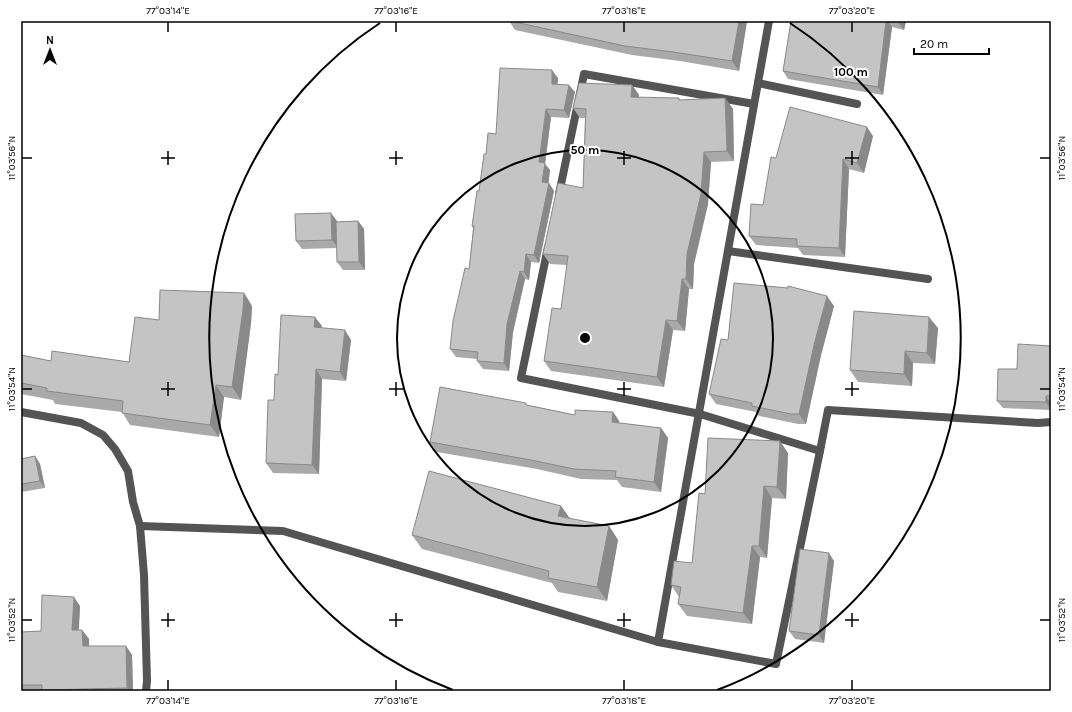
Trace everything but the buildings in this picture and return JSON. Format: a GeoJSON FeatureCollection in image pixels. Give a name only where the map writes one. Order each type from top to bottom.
{"type":"FeatureCollection","features":[{"type":"Feature","properties":{"kind":"street"},"geometry":{"type":"LineString","coordinates":[[658,642],[700,414],[769,21]]}},
{"type":"Feature","properties":{"kind":"street"},"geometry":{"type":"LineString","coordinates":[[558,199],[584,74],[754,104]]}},
{"type":"Feature","properties":{"kind":"street"},"geometry":{"type":"LineString","coordinates":[[758,83],[857,104]]}},
{"type":"Feature","properties":{"kind":"street"},"geometry":{"type":"LineString","coordinates":[[550,238],[521,378],[700,414],[820,451]]}},
{"type":"Feature","properties":{"kind":"street"},"geometry":{"type":"LineString","coordinates":[[728,251],[928,279]]}},
{"type":"Feature","properties":{"kind":"street"},"geometry":{"type":"LineString","coordinates":[[140,526],[282,531],[658,642],[776,664],[828,410],[1038,423],[1051,422]]}},
{"type":"Feature","properties":{"kind":"street"},"geometry":{"type":"LineString","coordinates":[[21,412],[81,423],[104,435],[128,472],[133,502],[140,526],[144,575],[146,691]]}}]}
